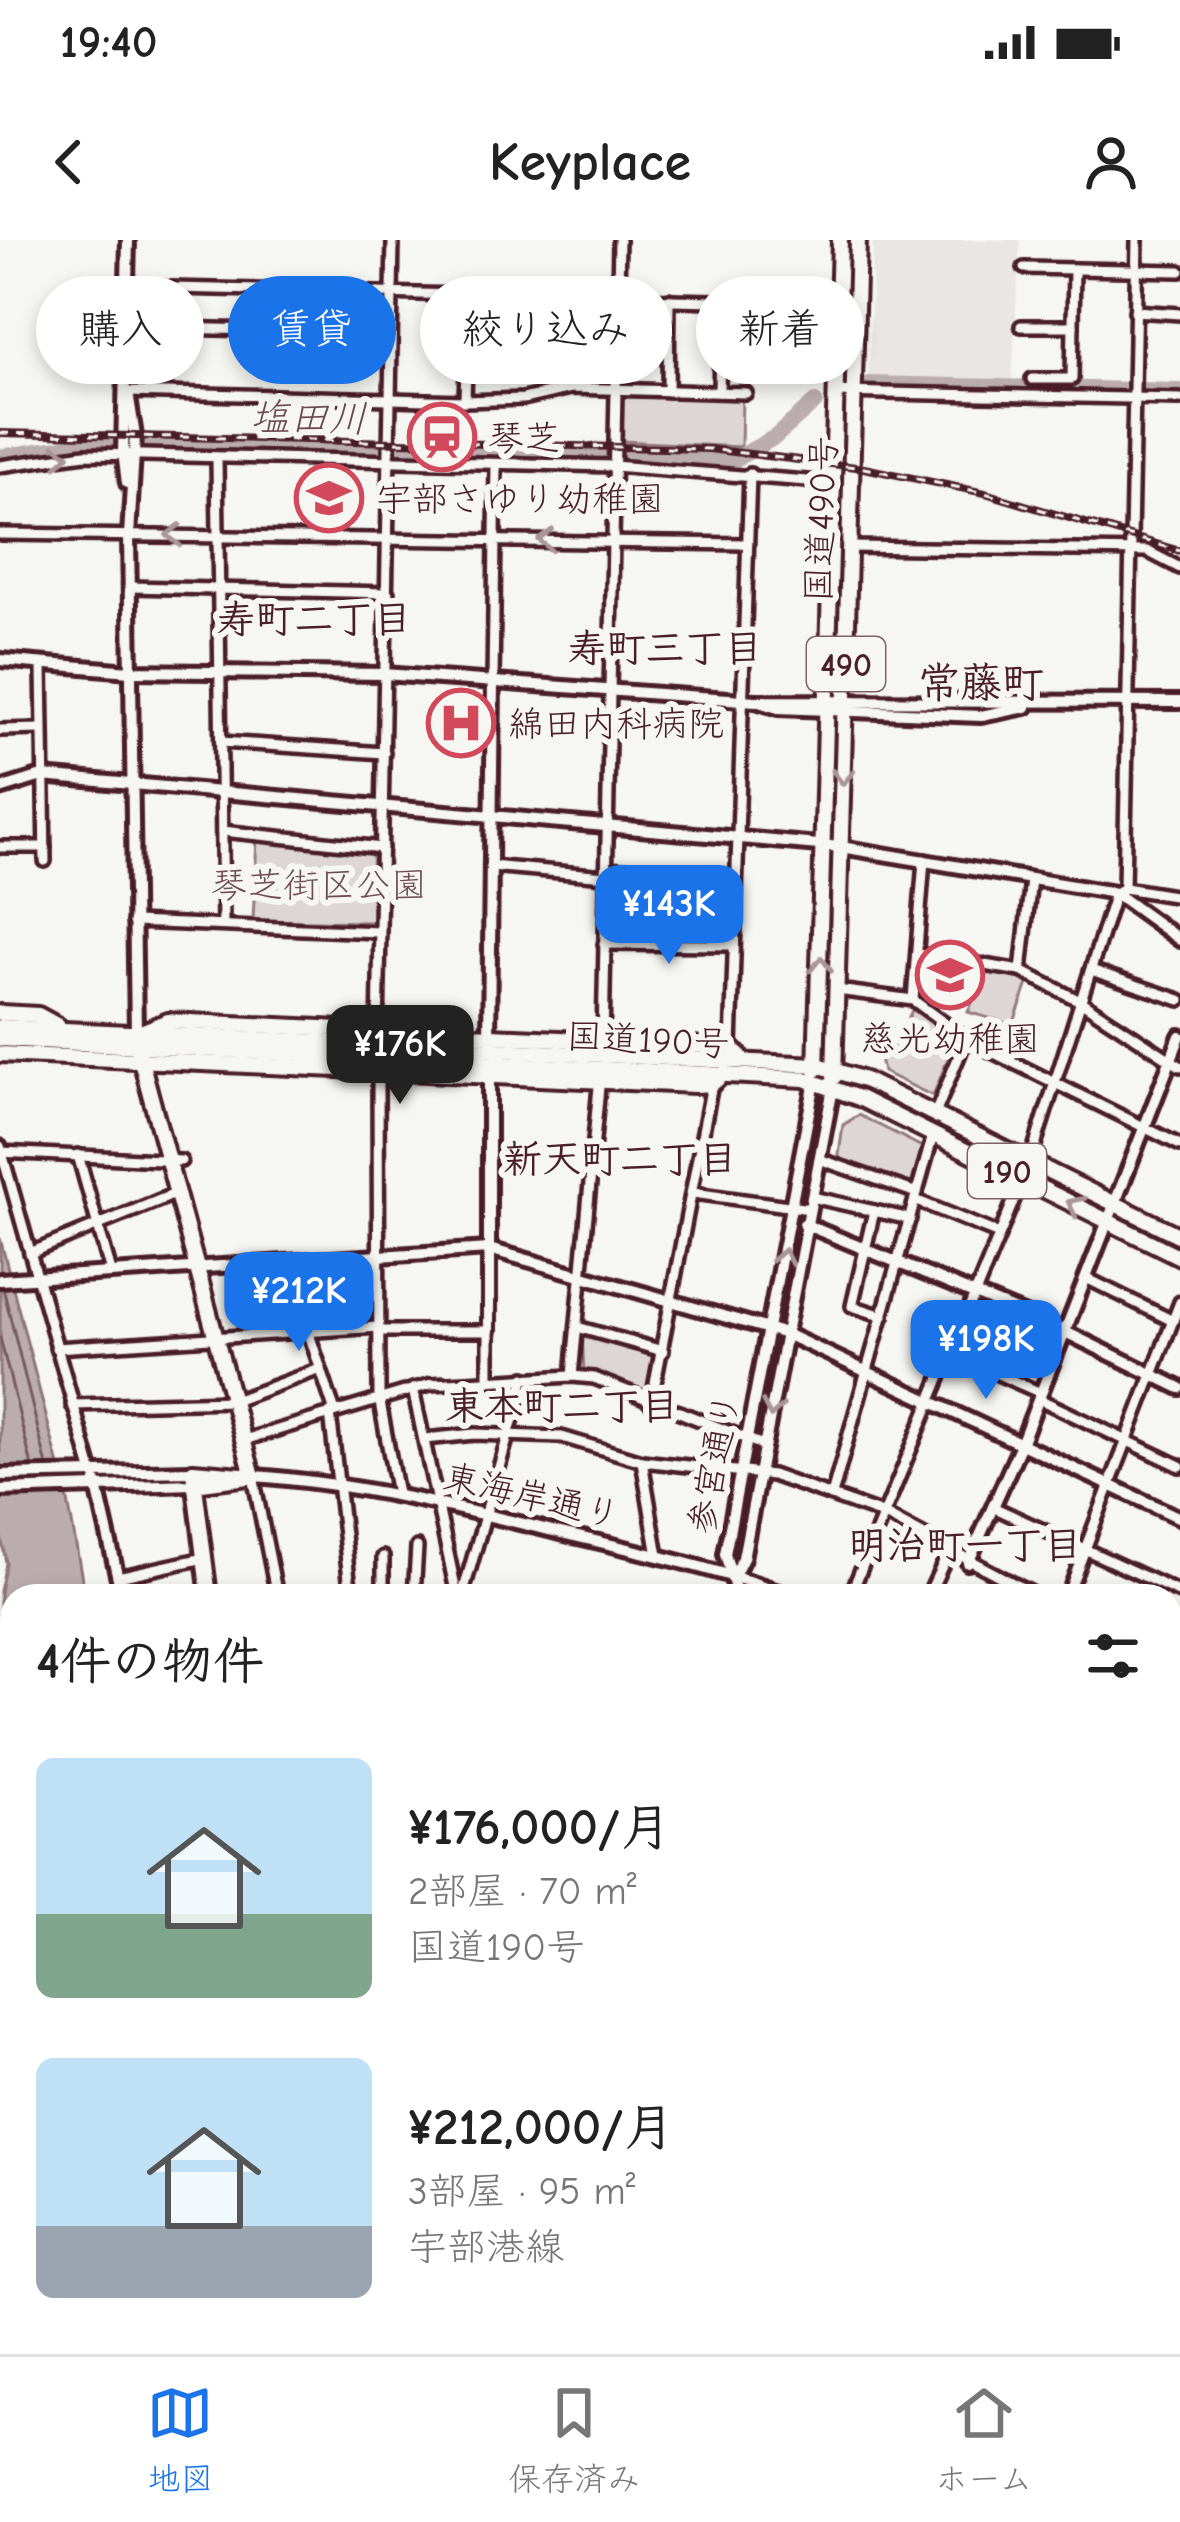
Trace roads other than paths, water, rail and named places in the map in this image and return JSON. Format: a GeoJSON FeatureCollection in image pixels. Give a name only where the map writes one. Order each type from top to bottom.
{"type":"FeatureCollection","features":[{"type":"Feature","properties":{"kind":"main road","name":"国道490号"},"geometry":{"type":"LineString","coordinates":[[839,276],[840,240]]}},
{"type":"Feature","properties":{"kind":"main road","name":"国道490号"},"geometry":{"type":"LineString","coordinates":[[814,1081],[845,705],[858,240]]}},
{"type":"Feature","properties":{"kind":"main road","name":"国道490号"},"geometry":{"type":"LineString","coordinates":[[833,1088],[837,990],[828,705],[836,384]]}},
{"type":"Feature","properties":{"kind":"main road"},"geometry":{"type":"LineString","coordinates":[[0,1013],[38,1015],[64,1030]]}},
{"type":"Feature","properties":{"kind":"main road","name":"国道190号"},"geometry":{"type":"LineString","coordinates":[[0,1027],[64,1030],[138,1046]]}},
{"type":"Feature","properties":{"kind":"main road","name":"国道190号"},"geometry":{"type":"LineString","coordinates":[[0,1039],[601,1061],[730,1053],[818,1065],[935,1114],[1180,1236]]}},
{"type":"Feature","properties":{"kind":"main road"},"geometry":{"type":"LineString","coordinates":[[0,1054],[138,1046],[378,1050],[601,1061]]}},
{"type":"Feature","properties":{"kind":"main road"},"geometry":{"type":"LineString","coordinates":[[138,1046],[174,1161],[177,1193],[253,1476],[194,1477],[207,1584]]}},
{"type":"Feature","properties":{"kind":"main road","name":"国道190号"},"geometry":{"type":"LineString","coordinates":[[601,1061],[708,1078],[725,1073],[814,1081],[1180,1257]]}},
{"type":"Feature","properties":{"kind":"street"},"geometry":{"type":"LineString","coordinates":[[128,240],[128,276]]}},
{"type":"Feature","properties":{"kind":"street"},"geometry":{"type":"LineString","coordinates":[[392,276],[393,240]]}},
{"type":"Feature","properties":{"kind":"street"},"geometry":{"type":"LineString","coordinates":[[618,276],[619,240]]}},
{"type":"Feature","properties":{"kind":"street"},"geometry":{"type":"LineString","coordinates":[[855,1584],[1030,1161],[1120,891],[1136,240]]}},
{"type":"Feature","properties":{"kind":"street"},"geometry":{"type":"LineString","coordinates":[[1024,268],[1180,271]]}},
{"type":"Feature","properties":{"kind":"street"},"geometry":{"type":"LineString","coordinates":[[1032,379],[1072,379],[1074,269]]}},
{"type":"Feature","properties":{"kind":"street"},"geometry":{"type":"LineString","coordinates":[[1135,311],[1180,314]]}},
{"type":"Feature","properties":{"kind":"street"},"geometry":{"type":"LineString","coordinates":[[1021,326],[1073,326]]}},
{"type":"Feature","properties":{"kind":"street"},"geometry":{"type":"LineString","coordinates":[[128,384],[138,1046]]}},
{"type":"Feature","properties":{"kind":"street"},"geometry":{"type":"LineString","coordinates":[[391,384],[379,932],[378,1255],[379,1397],[397,1494]]}},
{"type":"Feature","properties":{"kind":"street"},"geometry":{"type":"LineString","coordinates":[[465,384],[465,401]]}},
{"type":"Feature","properties":{"kind":"street"},"geometry":{"type":"LineString","coordinates":[[572,1376],[601,1061],[615,384]]}},
{"type":"Feature","properties":{"kind":"street"},"geometry":{"type":"LineString","coordinates":[[668,384],[668,391]]}},
{"type":"Feature","properties":{"kind":"street"},"geometry":{"type":"LineString","coordinates":[[718,384],[718,392]]}},
{"type":"Feature","properties":{"kind":"street"},"geometry":{"type":"LineString","coordinates":[[128,392],[465,401],[523,399],[571,388],[746,394]]}},
{"type":"Feature","properties":{"kind":"street"},"geometry":{"type":"LineString","coordinates":[[836,392],[1133,392],[1180,399]]}},
{"type":"Feature","properties":{"kind":"street"},"geometry":{"type":"LineString","coordinates":[[0,466],[30,458],[129,449],[217,458],[496,464],[613,460],[833,482]]}},
{"type":"Feature","properties":{"kind":"street"},"geometry":{"type":"LineString","coordinates":[[217,458],[224,925]]}},
{"type":"Feature","properties":{"kind":"street"},"geometry":{"type":"LineString","coordinates":[[488,1376],[496,464]]}},
{"type":"Feature","properties":{"kind":"street"},"geometry":{"type":"LineString","coordinates":[[730,1053],[750,474]]}},
{"type":"Feature","properties":{"kind":"street"},"geometry":{"type":"LineString","coordinates":[[0,534],[746,544]]}},
{"type":"Feature","properties":{"kind":"street"},"geometry":{"type":"LineString","coordinates":[[849,547],[1147,551],[1180,568]]}},
{"type":"Feature","properties":{"kind":"street"},"geometry":{"type":"LineString","coordinates":[[129,587],[388,592]]}},
{"type":"Feature","properties":{"kind":"street"},"geometry":{"type":"LineString","coordinates":[[0,660],[130,670],[384,674],[756,701],[778,708],[1051,700],[1180,702]]}},
{"type":"Feature","properties":{"kind":"street"},"geometry":{"type":"LineString","coordinates":[[42,665],[45,861]]}},
{"type":"Feature","properties":{"kind":"street"},"geometry":{"type":"LineString","coordinates":[[0,730],[42,729]]}},
{"type":"Feature","properties":{"kind":"street"},"geometry":{"type":"LineString","coordinates":[[221,742],[384,753]]}},
{"type":"Feature","properties":{"kind":"street"},"geometry":{"type":"LineString","coordinates":[[0,789],[42,776],[490,814],[832,846],[1031,879],[1180,897]]}},
{"type":"Feature","properties":{"kind":"street"},"geometry":{"type":"LineString","coordinates":[[222,831],[382,848]]}},
{"type":"Feature","properties":{"kind":"street"},"geometry":{"type":"LineString","coordinates":[[0,847],[45,847]]}},
{"type":"Feature","properties":{"kind":"street"},"geometry":{"type":"LineString","coordinates":[[913,1000],[924,860]]}},
{"type":"Feature","properties":{"kind":"street"},"geometry":{"type":"LineString","coordinates":[[490,866],[736,878]]}},
{"type":"Feature","properties":{"kind":"street"},"geometry":{"type":"LineString","coordinates":[[1021,971],[1031,879]]}},
{"type":"Feature","properties":{"kind":"street"},"geometry":{"type":"LineString","coordinates":[[1120,891],[1180,940]]}},
{"type":"Feature","properties":{"kind":"street"},"geometry":{"type":"LineString","coordinates":[[134,922],[379,932]]}},
{"type":"Feature","properties":{"kind":"street"},"geometry":{"type":"LineString","coordinates":[[604,944],[734,945]]}},
{"type":"Feature","properties":{"kind":"street"},"geometry":{"type":"LineString","coordinates":[[917,954],[1021,971],[1081,1000],[1175,1064]]}},
{"type":"Feature","properties":{"kind":"street"},"geometry":{"type":"LineString","coordinates":[[1090,970],[1180,1000]]}},
{"type":"Feature","properties":{"kind":"street"},"geometry":{"type":"LineString","coordinates":[[837,990],[913,1000],[966,1039],[1180,1145]]}},
{"type":"Feature","properties":{"kind":"street"},"geometry":{"type":"LineString","coordinates":[[968,1563],[1022,1444],[1144,1127],[1175,1064],[1180,1036]]}},
{"type":"Feature","properties":{"kind":"street"},"geometry":{"type":"LineString","coordinates":[[935,1114],[966,1039]]}},
{"type":"Feature","properties":{"kind":"street"},"geometry":{"type":"LineString","coordinates":[[651,1404],[692,1193],[708,1078]]}},
{"type":"Feature","properties":{"kind":"street","name":"参宮通り"},"geometry":{"type":"LineString","coordinates":[[734,1576],[725,1554],[814,1081]]}},
{"type":"Feature","properties":{"kind":"street","name":"参宮通り"},"geometry":{"type":"LineString","coordinates":[[734,1576],[743,1558],[833,1088]]}},
{"type":"Feature","properties":{"kind":"street"},"geometry":{"type":"LineString","coordinates":[[832,1495],[933,1135]]}},
{"type":"Feature","properties":{"kind":"street"},"geometry":{"type":"LineString","coordinates":[[119,1584],[98,1487],[1,1150],[174,1161]]}},
{"type":"Feature","properties":{"kind":"street"},"geometry":{"type":"LineString","coordinates":[[78,1155],[111,1272]]}},
{"type":"Feature","properties":{"kind":"street"},"geometry":{"type":"LineString","coordinates":[[819,1159],[999,1234]]}},
{"type":"Feature","properties":{"kind":"street"},"geometry":{"type":"LineString","coordinates":[[30,1253],[177,1193]]}},
{"type":"Feature","properties":{"kind":"street"},"geometry":{"type":"LineString","coordinates":[[692,1193],[791,1212],[808,1226],[1065,1332],[1180,1388]]}},
{"type":"Feature","properties":{"kind":"street"},"geometry":{"type":"LineString","coordinates":[[791,1212],[811,1203],[910,1220]]}},
{"type":"Feature","properties":{"kind":"street"},"geometry":{"type":"LineString","coordinates":[[874,1211],[852,1306],[883,1316]]}},
{"type":"Feature","properties":{"kind":"street"},"geometry":{"type":"LineString","coordinates":[[0,1280],[489,1249],[786,1334],[1180,1518]]}},
{"type":"Feature","properties":{"kind":"street"},"geometry":{"type":"LineString","coordinates":[[1085,1278],[1172,1321]]}},
{"type":"Feature","properties":{"kind":"street"},"geometry":{"type":"LineString","coordinates":[[1071,1584],[1180,1302]]}},
{"type":"Feature","properties":{"kind":"street"},"geometry":{"type":"LineString","coordinates":[[577,1327],[663,1352]]}},
{"type":"Feature","properties":{"kind":"street"},"geometry":{"type":"LineString","coordinates":[[56,1348],[308,1331],[489,1331]]}},
{"type":"Feature","properties":{"kind":"street"},"geometry":{"type":"LineString","coordinates":[[308,1331],[332,1411],[350,1584]]}},
{"type":"Feature","properties":{"kind":"street"},"geometry":{"type":"LineString","coordinates":[[950,1353],[1180,1466]]}},
{"type":"Feature","properties":{"kind":"street"},"geometry":{"type":"LineString","coordinates":[[72,1405],[234,1401],[320,1369]]}},
{"type":"Feature","properties":{"kind":"street"},"geometry":{"type":"LineString","coordinates":[[244,1440],[413,1389],[488,1376],[572,1376],[594,1378],[765,1446]]}},
{"type":"Feature","properties":{"kind":"street"},"geometry":{"type":"LineString","coordinates":[[463,1584],[525,1377]]}},
{"type":"Feature","properties":{"kind":"street"},"geometry":{"type":"LineString","coordinates":[[413,1389],[457,1584]]}},
{"type":"Feature","properties":{"kind":"street"},"geometry":{"type":"LineString","coordinates":[[425,1439],[562,1437],[642,1462],[759,1473],[885,1515],[1012,1584]]}},
{"type":"Feature","properties":{"kind":"street"},"geometry":{"type":"LineString","coordinates":[[642,1462],[658,1556]]}},
{"type":"Feature","properties":{"kind":"street"},"geometry":{"type":"LineString","coordinates":[[0,1475],[194,1477]]}},
{"type":"Feature","properties":{"kind":"street"},"geometry":{"type":"LineString","coordinates":[[253,1476],[275,1584]]}},
{"type":"Feature","properties":{"kind":"street","name":"東海岸通り"},"geometry":{"type":"LineString","coordinates":[[253,1476],[340,1482],[397,1494],[758,1584]]}},
{"type":"Feature","properties":{"kind":"street"},"geometry":{"type":"LineString","coordinates":[[0,1490],[69,1490],[194,1477]]}},
{"type":"Feature","properties":{"kind":"street"},"geometry":{"type":"LineString","coordinates":[[993,1507],[1160,1584]]}},
{"type":"Feature","properties":{"kind":"street"},"geometry":{"type":"LineString","coordinates":[[415,1584],[417,1547]]}},
{"type":"Feature","properties":{"kind":"street"},"geometry":{"type":"LineString","coordinates":[[934,1584],[949,1551]]}},
{"type":"Feature","properties":{"kind":"street"},"geometry":{"type":"LineString","coordinates":[[383,1557],[383,1584]]}},
{"type":"Feature","properties":{"kind":"street"},"geometry":{"type":"LineString","coordinates":[[118,1577],[204,1558]]}},
{"type":"Feature","properties":{"kind":"street"},"geometry":{"type":"LineString","coordinates":[[734,1576],[735,1584]]}},
{"type":"Feature","properties":{"kind":"water"},"geometry":{"type":"Polygon","coordinates":[[[0,1238],[68,1501],[83,1584],[2,1584],[6,1563],[0,1531],[0,1238]]]}},
{"type":"Feature","properties":{"kind":"waterway","name":"塩田川"},"geometry":{"type":"LineString","coordinates":[[870,384],[1180,391]]}},
{"type":"Feature","properties":{"kind":"waterway","name":"塩田川"},"geometry":{"type":"LineString","coordinates":[[0,457],[77,445],[734,460],[775,437],[815,402]]}},
{"type":"Feature","properties":{"kind":"railway"},"geometry":{"type":"LineString","coordinates":[[0,433],[709,449],[864,468],[985,493],[1180,551]]}},
{"type":"Feature","properties":{"kind":"place","name":"琴芝"},"geometry":{"type":"Point","coordinates":[442,437]}},
{"type":"Feature","properties":{"kind":"place","name":"宇部さゆり幼稚園"},"geometry":{"type":"Point","coordinates":[329,498]}},
{"type":"Feature","properties":{"kind":"place","name":"綿田内科病院"},"geometry":{"type":"Point","coordinates":[461,723]}},
{"type":"Feature","properties":{"kind":"place","name":"慈光幼稚園"},"geometry":{"type":"Point","coordinates":[950,975]}},
{"type":"Feature","properties":{"kind":"district","name":"寿町二丁目"},"geometry":{"type":"Point","coordinates":[314,618]}},
{"type":"Feature","properties":{"kind":"district","name":"寿町三丁目"},"geometry":{"type":"Point","coordinates":[665,647]}},
{"type":"Feature","properties":{"kind":"district","name":"常藤町"},"geometry":{"type":"Point","coordinates":[981,682]}},
{"type":"Feature","properties":{"kind":"district","name":"新天町二丁目"},"geometry":{"type":"Point","coordinates":[620,1158]}},
{"type":"Feature","properties":{"kind":"district","name":"東本町二丁目"},"geometry":{"type":"Point","coordinates":[562,1405]}},
{"type":"Feature","properties":{"kind":"district","name":"明治町一丁目"},"geometry":{"type":"Point","coordinates":[965,1544]}},
{"type":"Feature","properties":{"kind":"park label","name":"琴芝街区公園"},"geometry":{"type":"Point","coordinates":[319,884]}}]}
